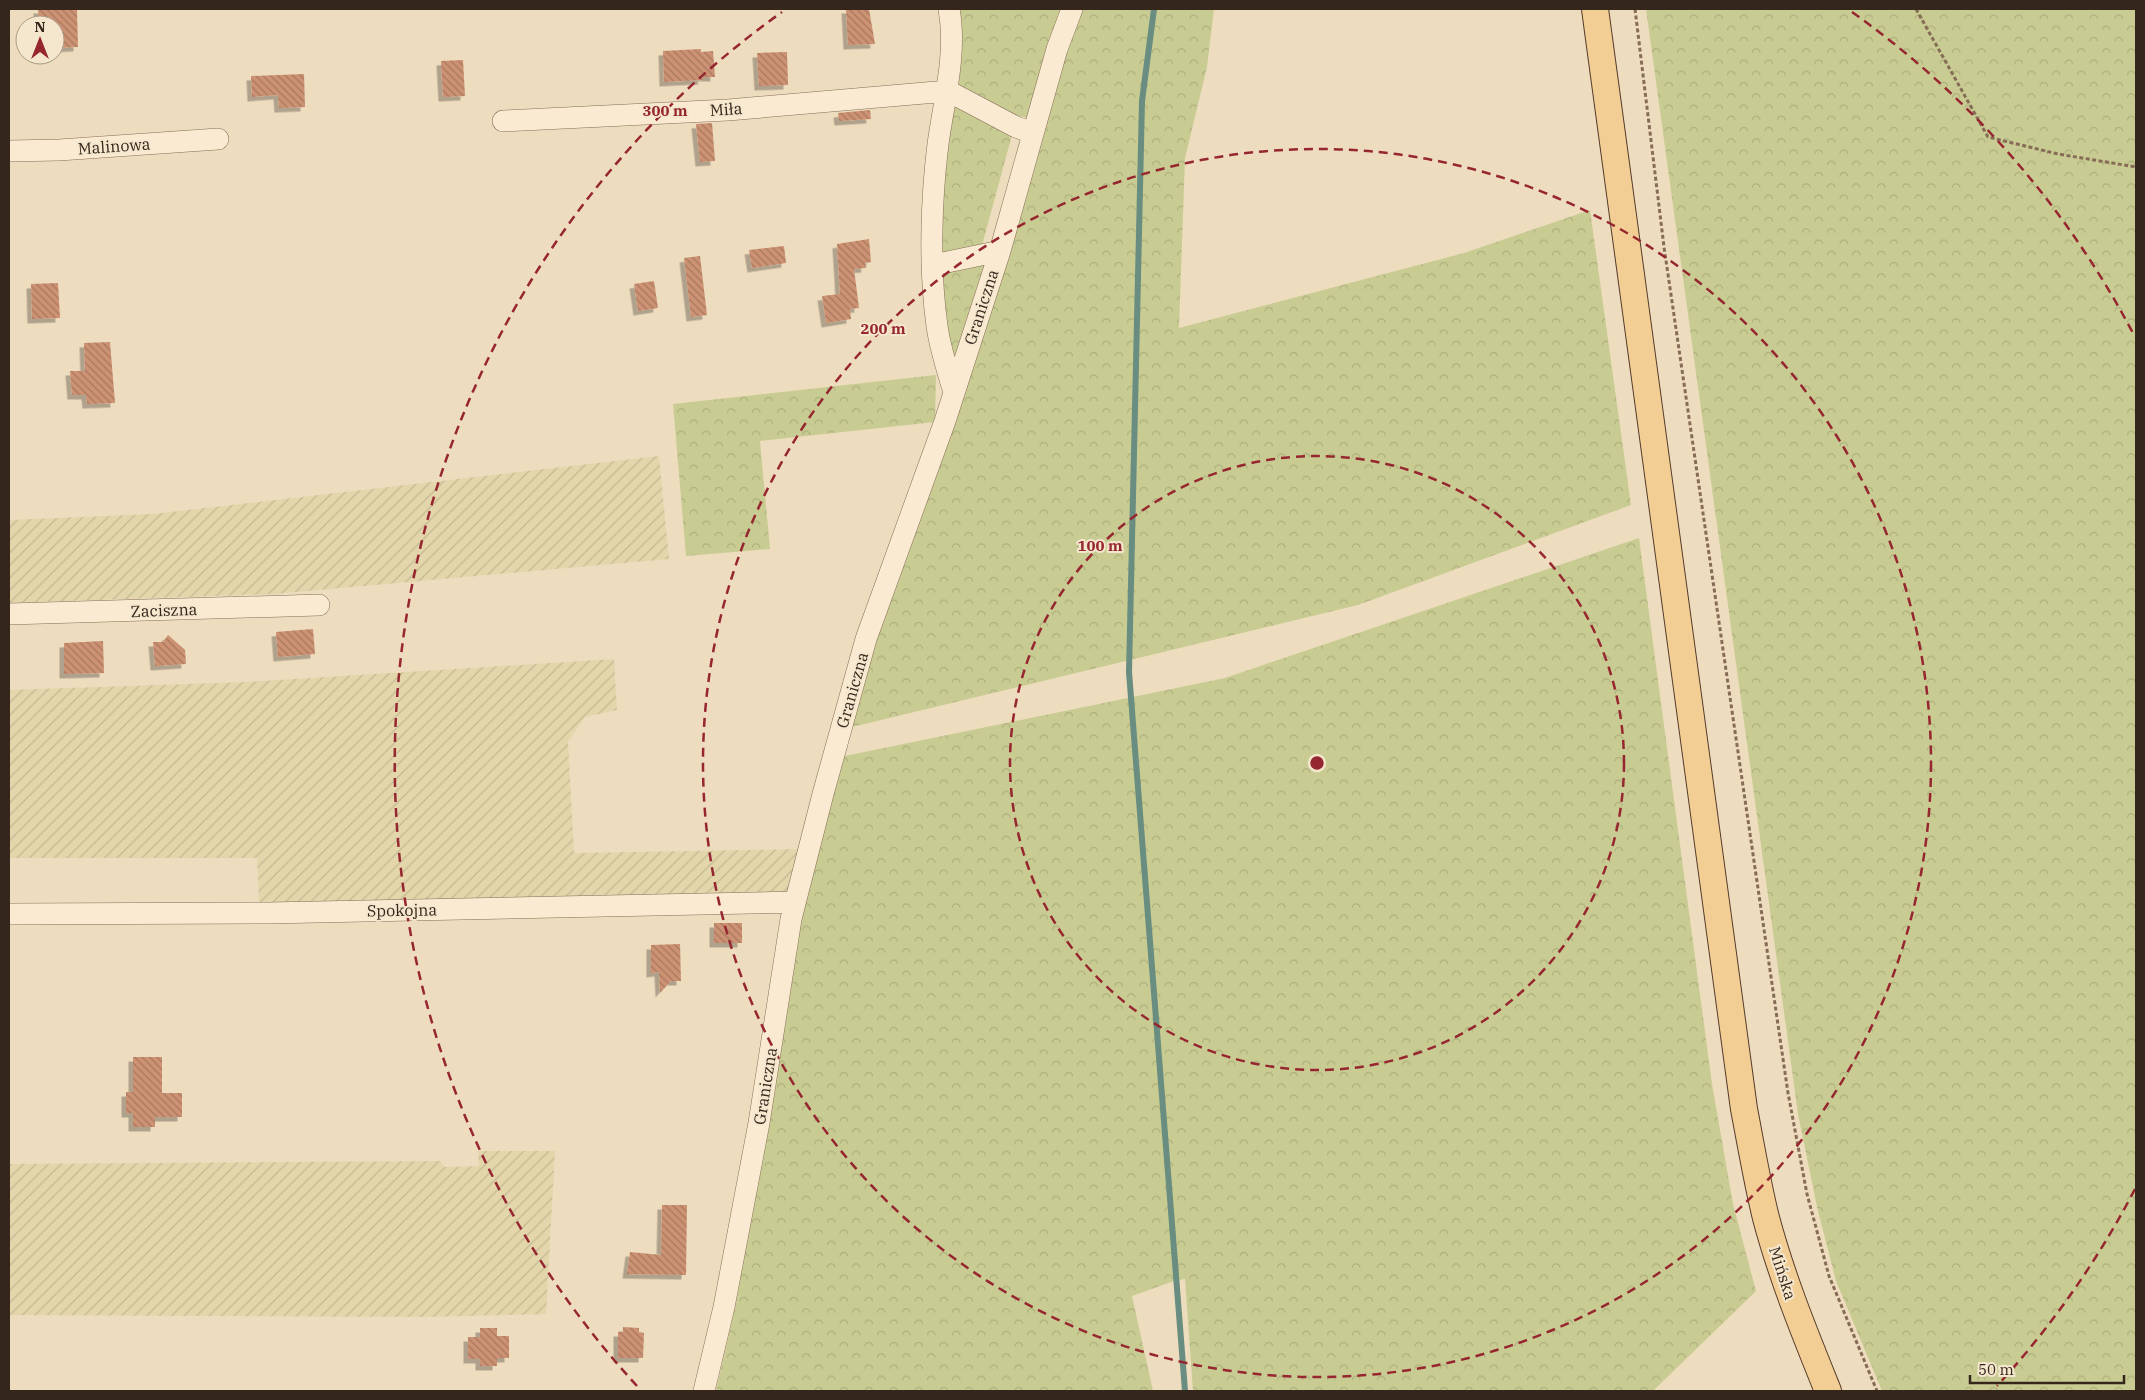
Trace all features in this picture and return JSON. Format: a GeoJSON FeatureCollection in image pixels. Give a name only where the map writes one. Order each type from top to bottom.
{"type":"FeatureCollection","features":[{"type":"Feature","properties":{"kind":"main road","name":"Mińska"},"geometry":{"type":"LineString","coordinates":[[1595,9],[1732,1028],[1752,1150],[1762,1199],[1783,1274],[1828,1391]]}},
{"type":"Feature","properties":{"kind":"street"},"geometry":{"type":"LineString","coordinates":[[949,9],[951,22],[948,91],[938,143],[933,265],[937,326],[944,361],[954,392]]}},
{"type":"Feature","properties":{"kind":"street","name":"Graniczna"},"geometry":{"type":"LineString","coordinates":[[704,1391],[724,1307],[759,1123],[795,902],[822,794],[866,639],[945,421],[1000,251],[1056,49],[1072,9]]}},
{"type":"Feature","properties":{"kind":"street"},"geometry":{"type":"LineString","coordinates":[[948,91],[1016,127],[1033,133]]}},
{"type":"Feature","properties":{"kind":"street","name":"Miła"},"geometry":{"type":"LineString","coordinates":[[504,121],[728,110],[948,91]]}},
{"type":"Feature","properties":{"kind":"street","name":"Malinowa"},"geometry":{"type":"LineString","coordinates":[[9,151],[218,139]]}},
{"type":"Feature","properties":{"kind":"street"},"geometry":{"type":"LineString","coordinates":[[933,265],[1000,251]]}},
{"type":"Feature","properties":{"kind":"street","name":"Zaciszna"},"geometry":{"type":"LineString","coordinates":[[9,614],[319,605]]}},
{"type":"Feature","properties":{"kind":"street","name":"Spokojna"},"geometry":{"type":"LineString","coordinates":[[9,914],[268,914],[795,902]]}},
{"type":"Feature","properties":{"kind":"path"},"geometry":{"type":"LineString","coordinates":[[1635,9],[1664,247],[1788,1093],[1806,1194],[1829,1276],[1876,1391]]}},
{"type":"Feature","properties":{"kind":"path"},"geometry":{"type":"LineString","coordinates":[[1916,9],[1988,137],[2058,154],[2136,167]]}},
{"type":"Feature","properties":{"kind":"shaded area"},"geometry":{"type":"Polygon","coordinates":[[[659,456],[669,559],[274,594],[9,603],[9,520],[153,514],[659,456]]]}},
{"type":"Feature","properties":{"kind":"shaded area"},"geometry":{"type":"Polygon","coordinates":[[[614,659],[617,710],[585,717],[568,742],[574,853],[802,849],[793,893],[259,903],[257,858],[9,858],[9,690],[248,682],[614,659]]]}},
{"type":"Feature","properties":{"kind":"shaded area"},"geometry":{"type":"Polygon","coordinates":[[[478,1151],[555,1151],[546,1314],[430,1317],[9,1315],[9,1164],[440,1161],[445,1167],[479,1166],[478,1151]]]}},
{"type":"Feature","properties":{"kind":"green space"},"geometry":{"type":"Polygon","coordinates":[[[955,9],[1067,9],[1029,118],[1018,116],[957,90],[955,9]]]}},
{"type":"Feature","properties":{"kind":"green space"},"geometry":{"type":"Polygon","coordinates":[[[1081,9],[1214,9],[1207,67],[1185,158],[1179,328],[1464,253],[1590,210],[1631,505],[1358,605],[852,727],[862,672],[1037,136],[1081,9]]]}},
{"type":"Feature","properties":{"kind":"green space"},"geometry":{"type":"Polygon","coordinates":[[[1646,9],[2136,9],[2136,1391],[1882,1391],[1836,1281],[1817,1207],[1798,1114],[1646,9]]]}},
{"type":"Feature","properties":{"kind":"green space"},"geometry":{"type":"Polygon","coordinates":[[[955,102],[1012,135],[981,249],[940,259],[938,215],[955,102]]]}},
{"type":"Feature","properties":{"kind":"green space"},"geometry":{"type":"Polygon","coordinates":[[[994,257],[957,358],[947,357],[942,274],[994,257]]]}},
{"type":"Feature","properties":{"kind":"green space"},"geometry":{"type":"Polygon","coordinates":[[[936,375],[935,422],[760,441],[770,549],[686,556],[673,404],[936,375]]]}},
{"type":"Feature","properties":{"kind":"green space"},"geometry":{"type":"Polygon","coordinates":[[[1639,538],[1712,1084],[1733,1204],[1756,1291],[1653,1391],[1193,1391],[1185,1279],[1132,1296],[1153,1391],[716,1391],[737,1299],[803,908],[840,757],[1225,678],[1639,538]]]}},
{"type":"Feature","properties":{"kind":"building"},"geometry":{"type":"Polygon","coordinates":[[[38,9],[77,9],[78,47],[65,48],[65,15],[38,15],[38,9]]]}},
{"type":"Feature","properties":{"kind":"building"},"geometry":{"type":"Polygon","coordinates":[[[846,9],[869,9],[875,44],[848,45],[846,9]]]}},
{"type":"Feature","properties":{"kind":"building"},"geometry":{"type":"Polygon","coordinates":[[[701,49],[701,52],[713,51],[715,77],[702,77],[703,80],[664,82],[663,51],[701,49]]]}},
{"type":"Feature","properties":{"kind":"building"},"geometry":{"type":"Polygon","coordinates":[[[787,52],[788,85],[759,86],[757,53],[787,52]]]}},
{"type":"Feature","properties":{"kind":"building"},"geometry":{"type":"Polygon","coordinates":[[[463,60],[465,96],[443,97],[441,61],[463,60]]]}},
{"type":"Feature","properties":{"kind":"building"},"geometry":{"type":"Polygon","coordinates":[[[304,74],[305,107],[279,108],[278,95],[252,97],[251,76],[304,74]]]}},
{"type":"Feature","properties":{"kind":"building"},"geometry":{"type":"Polygon","coordinates":[[[870,110],[871,119],[839,121],[838,113],[870,110]]]}},
{"type":"Feature","properties":{"kind":"building"},"geometry":{"type":"Polygon","coordinates":[[[712,123],[715,161],[700,162],[696,124],[712,123]]]}},
{"type":"Feature","properties":{"kind":"building"},"geometry":{"type":"Polygon","coordinates":[[[869,239],[871,262],[865,263],[866,268],[854,269],[859,308],[850,309],[851,319],[826,323],[822,296],[840,294],[837,244],[869,239]]]}},
{"type":"Feature","properties":{"kind":"building"},"geometry":{"type":"Polygon","coordinates":[[[784,246],[786,263],[752,268],[749,250],[784,246]]]}},
{"type":"Feature","properties":{"kind":"building"},"geometry":{"type":"Polygon","coordinates":[[[700,256],[707,315],[691,317],[684,258],[700,256]]]}},
{"type":"Feature","properties":{"kind":"building"},"geometry":{"type":"Polygon","coordinates":[[[654,281],[658,308],[638,311],[634,284],[654,281]]]}},
{"type":"Feature","properties":{"kind":"building"},"geometry":{"type":"Polygon","coordinates":[[[58,283],[60,318],[32,319],[31,284],[58,283]]]}},
{"type":"Feature","properties":{"kind":"building"},"geometry":{"type":"Polygon","coordinates":[[[110,342],[115,403],[87,404],[86,395],[72,395],[70,371],[85,371],[84,343],[110,342]]]}},
{"type":"Feature","properties":{"kind":"building"},"geometry":{"type":"Polygon","coordinates":[[[313,629],[315,654],[278,657],[276,632],[313,629]]]}},
{"type":"Feature","properties":{"kind":"building"},"geometry":{"type":"Polygon","coordinates":[[[168,635],[185,650],[186,664],[155,666],[153,642],[163,642],[168,635]]]}},
{"type":"Feature","properties":{"kind":"building"},"geometry":{"type":"Polygon","coordinates":[[[103,641],[104,673],[64,674],[64,643],[103,641]]]}},
{"type":"Feature","properties":{"kind":"building"},"geometry":{"type":"Polygon","coordinates":[[[714,923],[742,923],[742,943],[714,943],[714,923]]]}},
{"type":"Feature","properties":{"kind":"building"},"geometry":{"type":"Polygon","coordinates":[[[680,944],[681,981],[671,981],[660,993],[659,972],[651,973],[651,945],[680,944]]]}},
{"type":"Feature","properties":{"kind":"building"},"geometry":{"type":"Polygon","coordinates":[[[133,1057],[162,1057],[162,1093],[182,1093],[182,1117],[155,1117],[155,1127],[133,1127],[133,1113],[126,1113],[126,1092],[133,1092],[133,1057]]]}},
{"type":"Feature","properties":{"kind":"building"},"geometry":{"type":"Polygon","coordinates":[[[662,1205],[687,1205],[686,1275],[627,1274],[630,1252],[661,1255],[662,1205]]]}},
{"type":"Feature","properties":{"kind":"building"},"geometry":{"type":"Polygon","coordinates":[[[623,1327],[639,1328],[639,1332],[644,1333],[643,1358],[618,1358],[618,1332],[623,1332],[623,1327]]]}},
{"type":"Feature","properties":{"kind":"building"},"geometry":{"type":"Polygon","coordinates":[[[480,1328],[497,1328],[497,1336],[509,1336],[509,1358],[497,1358],[497,1366],[480,1366],[480,1359],[468,1359],[468,1337],[480,1337],[480,1328]]]}},
{"type":"Feature","properties":{"kind":"waterway"},"geometry":{"type":"LineString","coordinates":[[1154,9],[1142,101],[1129,672],[1185,1391]]}}]}
